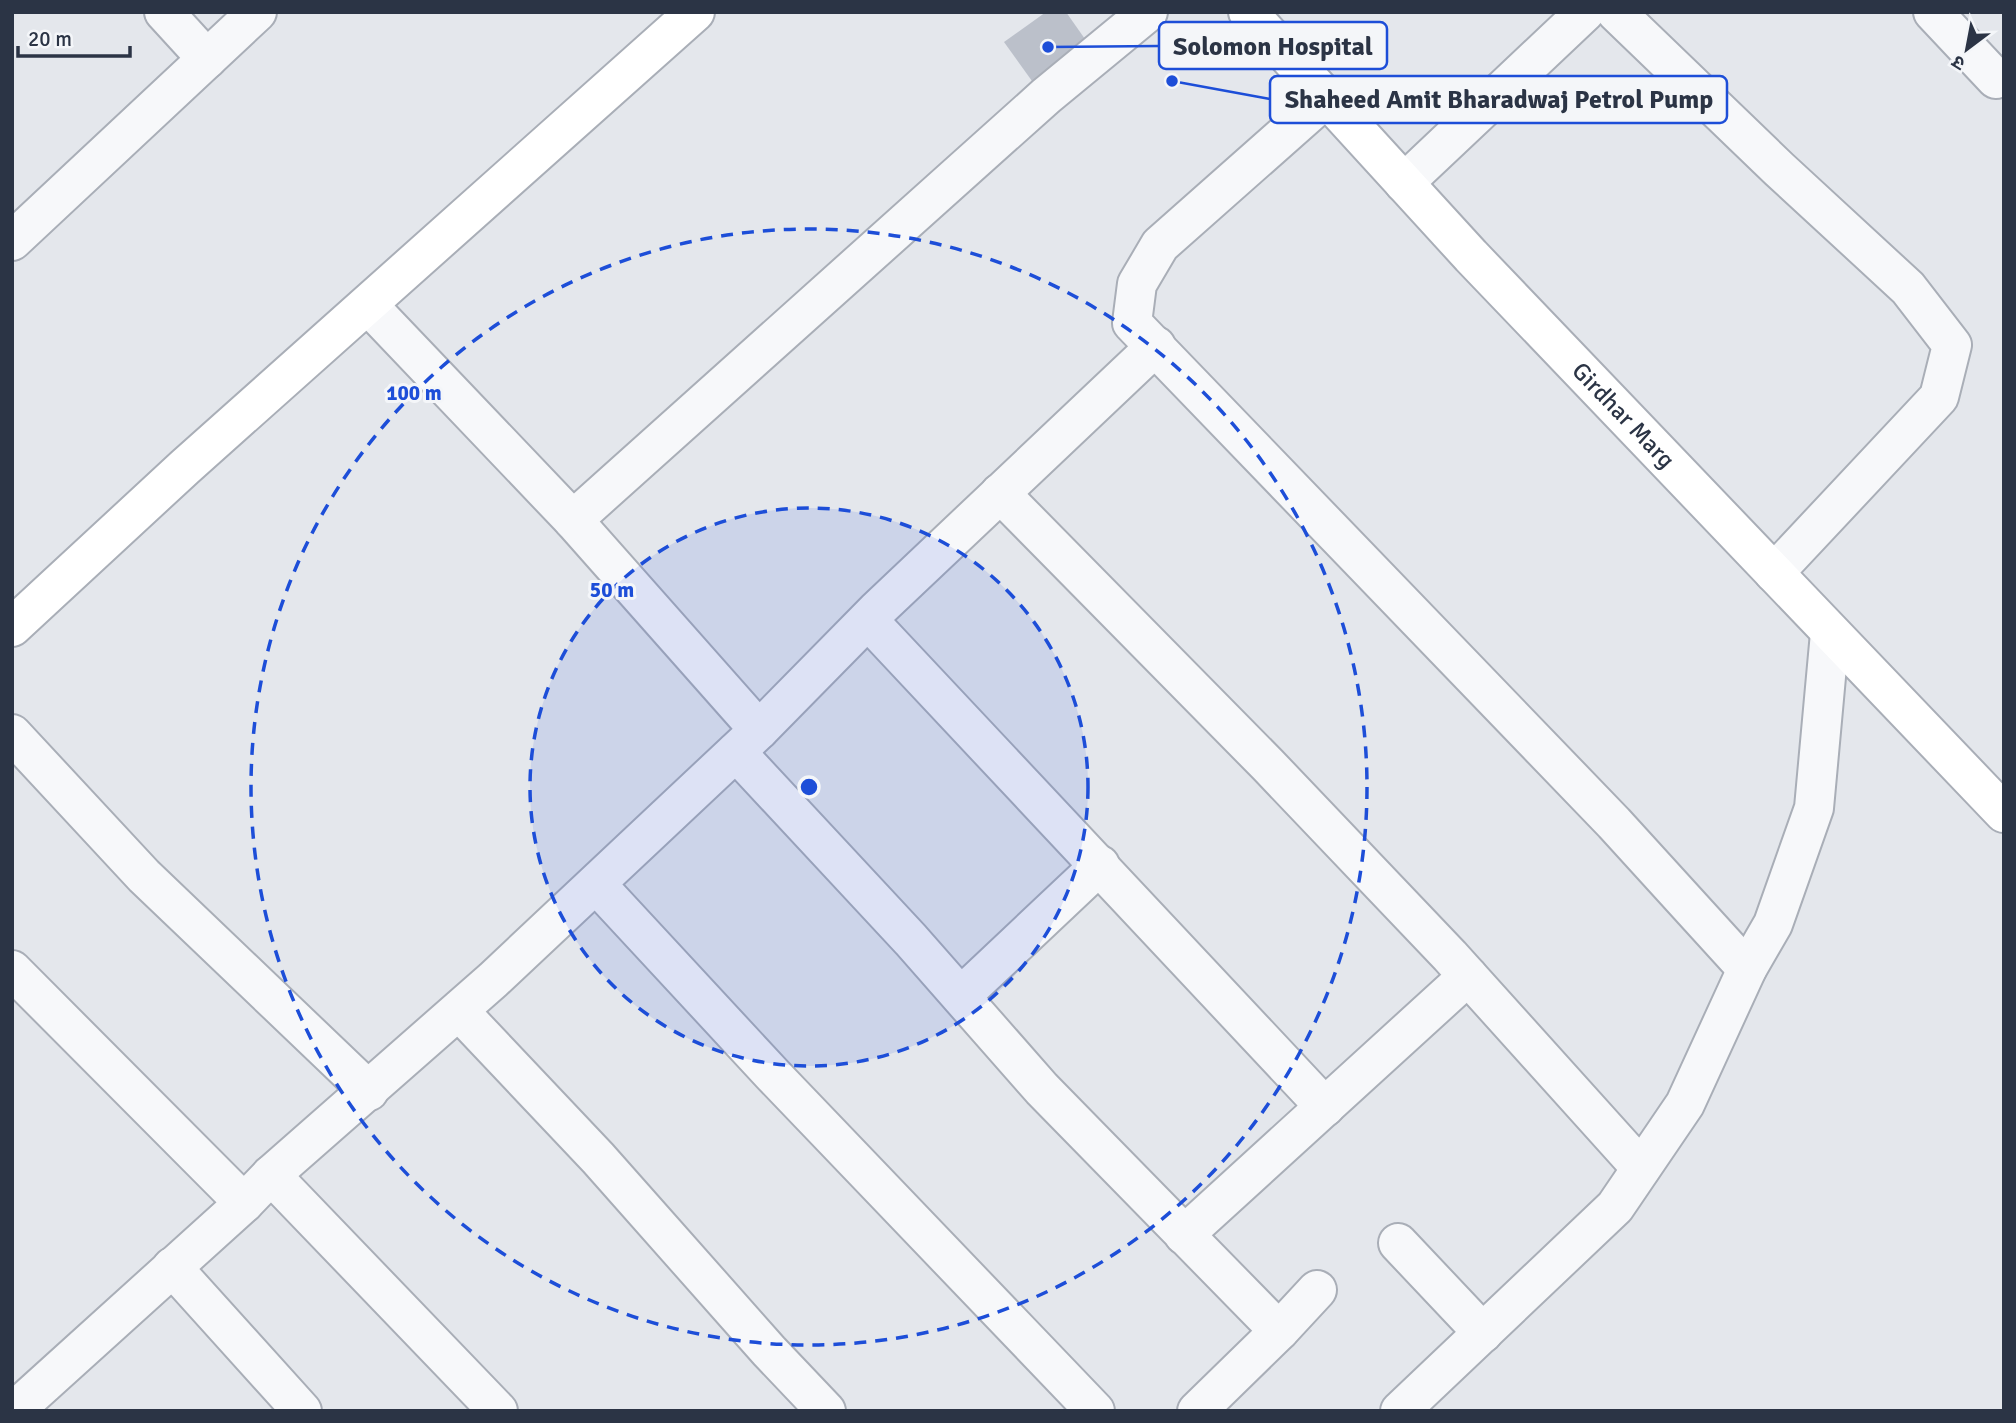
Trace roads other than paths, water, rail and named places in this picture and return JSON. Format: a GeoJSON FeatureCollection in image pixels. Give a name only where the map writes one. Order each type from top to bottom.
{"type":"FeatureCollection","features":[{"type":"Feature","properties":{"kind":"street"},"geometry":{"type":"LineString","coordinates":[[164,12],[207,59]]}},
{"type":"Feature","properties":{"kind":"street"},"geometry":{"type":"LineString","coordinates":[[12,241],[257,12]]}},
{"type":"Feature","properties":{"kind":"street"},"geometry":{"type":"LineString","coordinates":[[12,627],[185,467],[695,12]]}},
{"type":"Feature","properties":{"kind":"street"},"geometry":{"type":"LineString","coordinates":[[573,520],[1035,106],[1148,12]]}},
{"type":"Feature","properties":{"kind":"street"},"geometry":{"type":"LineString","coordinates":[[1404,183],[1585,12]]}},
{"type":"Feature","properties":{"kind":"street"},"geometry":{"type":"LineString","coordinates":[[1616,12],[1779,169],[1908,288],[1952,345],[1939,397],[1774,573]]}},
{"type":"Feature","properties":{"kind":"street"},"geometry":{"type":"LineString","coordinates":[[1933,12],[1996,79]]}},
{"type":"Feature","properties":{"kind":"street","name":"Girdhar Marg"},"geometry":{"type":"LineString","coordinates":[[1249,13],[1471,256],[2004,813]]}},
{"type":"Feature","properties":{"kind":"street"},"geometry":{"type":"LineString","coordinates":[[1326,98],[1160,245],[1138,284],[1132,323],[1614,824],[1747,969]]}},
{"type":"Feature","properties":{"kind":"street"},"geometry":{"type":"LineString","coordinates":[[368,305],[573,520],[748,741],[1042,1089],[1279,1332]]}},
{"type":"Feature","properties":{"kind":"street"},"geometry":{"type":"LineString","coordinates":[[14,1411],[244,1203],[271,1175],[459,1011],[596,884],[748,741],[868,620],[1156,346]]}},
{"type":"Feature","properties":{"kind":"street"},"geometry":{"type":"LineString","coordinates":[[1000,493],[1268,765],[1468,976],[1641,1168]]}},
{"type":"Feature","properties":{"kind":"street"},"geometry":{"type":"LineString","coordinates":[[868,620],[1325,1107]]}},
{"type":"Feature","properties":{"kind":"street"},"geometry":{"type":"LineString","coordinates":[[1400,1411],[1615,1208],[1685,1104],[1747,969],[1773,924],[1814,808],[1830,633]]}},
{"type":"Feature","properties":{"kind":"street"},"geometry":{"type":"LineString","coordinates":[[12,734],[144,876],[369,1091]]}},
{"type":"Feature","properties":{"kind":"street"},"geometry":{"type":"LineString","coordinates":[[961,996],[1100,865]]}},
{"type":"Feature","properties":{"kind":"street"},"geometry":{"type":"LineString","coordinates":[[596,884],[773,1075],[1095,1411]]}},
{"type":"Feature","properties":{"kind":"street"},"geometry":{"type":"LineString","coordinates":[[12,970],[244,1203]]}},
{"type":"Feature","properties":{"kind":"street"},"geometry":{"type":"LineString","coordinates":[[1184,1235],[1468,976]]}},
{"type":"Feature","properties":{"kind":"street"},"geometry":{"type":"LineString","coordinates":[[459,1011],[598,1158],[769,1351],[826,1411]]}},
{"type":"Feature","properties":{"kind":"street"},"geometry":{"type":"LineString","coordinates":[[271,1175],[498,1411]]}},
{"type":"Feature","properties":{"kind":"street"},"geometry":{"type":"LineString","coordinates":[[1398,1243],[1483,1333]]}},
{"type":"Feature","properties":{"kind":"street"},"geometry":{"type":"LineString","coordinates":[[172,1267],[302,1411]]}},
{"type":"Feature","properties":{"kind":"street"},"geometry":{"type":"LineString","coordinates":[[1197,1411],[1279,1332],[1317,1290]]}},
{"type":"Feature","properties":{"kind":"place","name":"Solomon Hospital"},"geometry":{"type":"Point","coordinates":[1048,47]}},
{"type":"Feature","properties":{"kind":"place","name":"Shaheed Amit Bharadwaj Petrol Pump"},"geometry":{"type":"Point","coordinates":[1172,81]}}]}
